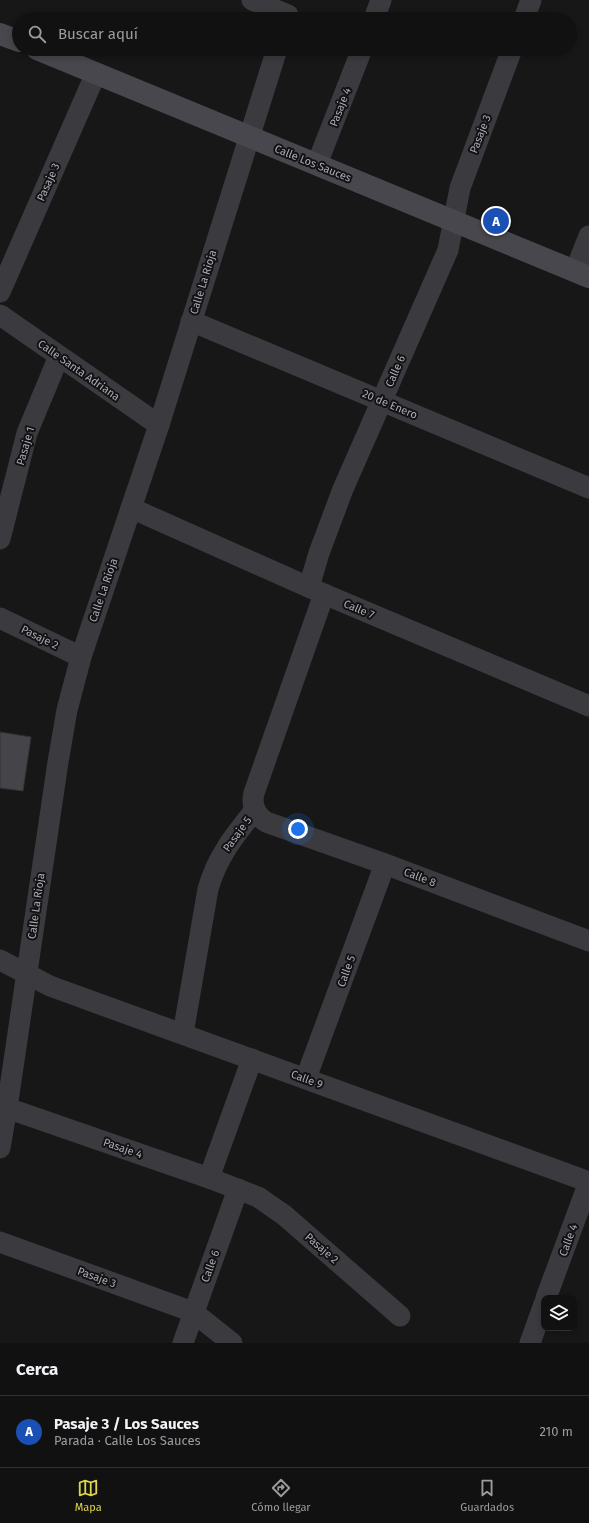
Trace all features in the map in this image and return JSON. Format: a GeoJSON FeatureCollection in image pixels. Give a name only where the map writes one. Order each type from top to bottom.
{"type":"FeatureCollection","features":[{"type":"Feature","properties":{"kind":"street"},"geometry":{"type":"LineString","coordinates":[[252,0],[289,11]]}},
{"type":"Feature","properties":{"kind":"street"},"geometry":{"type":"LineString","coordinates":[[377,12],[381,0]]}},
{"type":"Feature","properties":{"kind":"street"},"geometry":{"type":"LineString","coordinates":[[527,12],[531,0]]}},
{"type":"Feature","properties":{"kind":"street"},"geometry":{"type":"LineString","coordinates":[[0,34],[12,38]]}},
{"type":"Feature","properties":{"kind":"street","name":"Calle Los Sauces"},"geometry":{"type":"LineString","coordinates":[[54,56],[582,274]]}},
{"type":"Feature","properties":{"kind":"street","name":"Calle La Rioja"},"geometry":{"type":"LineString","coordinates":[[0,1148],[62,734],[72,686],[159,425],[275,56]]}},
{"type":"Feature","properties":{"kind":"street","name":"Pasaje 4"},"geometry":{"type":"LineString","coordinates":[[317,164],[359,56]]}},
{"type":"Feature","properties":{"kind":"street","name":"Pasaje 3"},"geometry":{"type":"LineString","coordinates":[[454,221],[460,188],[509,56]]}},
{"type":"Feature","properties":{"kind":"street","name":"Pasaje 3"},"geometry":{"type":"LineString","coordinates":[[0,292],[96,73]]}},
{"type":"Feature","properties":{"kind":"street","name":"Calle 6"},"geometry":{"type":"LineString","coordinates":[[316,590],[331,519],[448,250],[454,221]]}},
{"type":"Feature","properties":{"kind":"street"},"geometry":{"type":"LineString","coordinates":[[582,274],[589,236]]}},
{"type":"Feature","properties":{"kind":"street","name":"Calle Santa Adriana"},"geometry":{"type":"LineString","coordinates":[[0,315],[159,425]]}},
{"type":"Feature","properties":{"kind":"street","name":"20 de Enero"},"geometry":{"type":"LineString","coordinates":[[191,321],[589,488]]}},
{"type":"Feature","properties":{"kind":"street","name":"Pasaje 1"},"geometry":{"type":"LineString","coordinates":[[0,539],[28,432],[59,356]]}},
{"type":"Feature","properties":{"kind":"street","name":"Calle 7"},"geometry":{"type":"LineString","coordinates":[[131,508],[316,590],[589,706]]}},
{"type":"Feature","properties":{"kind":"street","name":"Pasaje 5"},"geometry":{"type":"LineString","coordinates":[[183,1034],[208,889],[221,855],[255,810],[253,804],[254,793],[316,590]]}},
{"type":"Feature","properties":{"kind":"street","name":"Pasaje 2"},"geometry":{"type":"LineString","coordinates":[[0,618],[81,657]]}},
{"type":"Feature","properties":{"kind":"street","name":"Calle 8"},"geometry":{"type":"LineString","coordinates":[[255,810],[261,819],[266,822],[385,864],[589,941]]}},
{"type":"Feature","properties":{"kind":"street","name":"Calle 5"},"geometry":{"type":"LineString","coordinates":[[306,1078],[385,864]]}},
{"type":"Feature","properties":{"kind":"street","name":"Calle 9"},"geometry":{"type":"LineString","coordinates":[[0,960],[50,986],[589,1182]]}},
{"type":"Feature","properties":{"kind":"street"},"geometry":{"type":"LineString","coordinates":[[209,1178],[252,1059]]}},
{"type":"Feature","properties":{"kind":"street","name":"Pasaje 4"},"geometry":{"type":"LineString","coordinates":[[7,1108],[238,1189]]}},
{"type":"Feature","properties":{"kind":"street","name":"Calle 4"},"geometry":{"type":"LineString","coordinates":[[547,1295],[589,1182]]}},
{"type":"Feature","properties":{"kind":"street","name":"Calle 6"},"geometry":{"type":"LineString","coordinates":[[183,1343],[238,1189]]}},
{"type":"Feature","properties":{"kind":"street","name":"Pasaje 2"},"geometry":{"type":"LineString","coordinates":[[238,1189],[258,1197],[284,1215],[400,1316]]}},
{"type":"Feature","properties":{"kind":"street","name":"Pasaje 3"},"geometry":{"type":"LineString","coordinates":[[0,1242],[193,1312]]}},
{"type":"Feature","properties":{"kind":"street"},"geometry":{"type":"LineString","coordinates":[[193,1312],[232,1343]]}},
{"type":"Feature","properties":{"kind":"street"},"geometry":{"type":"LineString","coordinates":[[530,1343],[541,1312]]}},
{"type":"Feature","properties":{"kind":"building"},"geometry":{"type":"Polygon","coordinates":[[[0,732],[31,737],[23,791],[0,788],[0,732]]]}},
{"type":"Feature","properties":{"kind":"place","name":"Pasaje 3 / Los Sauces"},"geometry":{"type":"Point","coordinates":[496,221]}}]}
